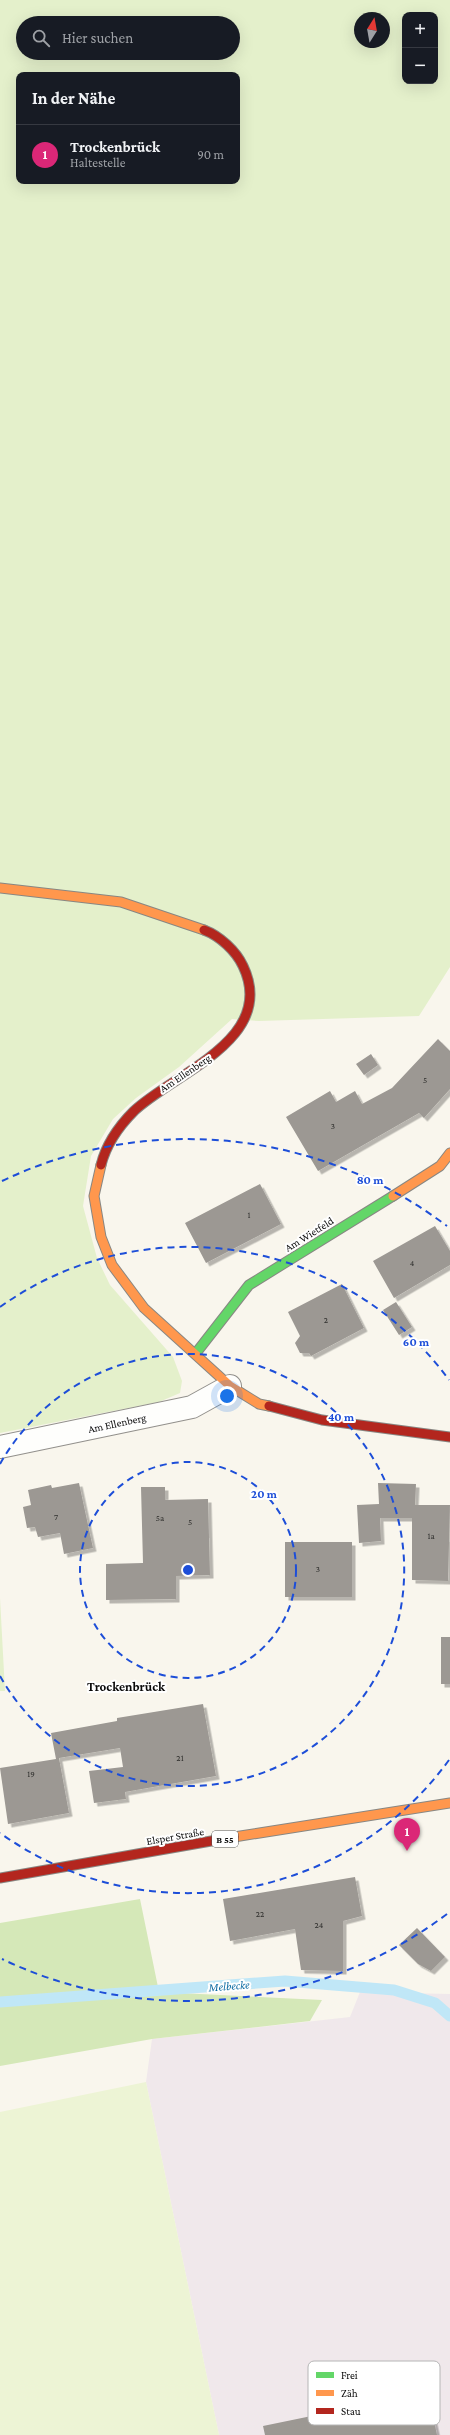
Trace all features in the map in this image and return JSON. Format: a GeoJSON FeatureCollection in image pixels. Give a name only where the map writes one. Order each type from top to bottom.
{"type":"FeatureCollection","features":[{"type":"Feature","properties":{"kind":"street","name":"Am Ellenberg"},"geometry":{"type":"LineString","coordinates":[[0,888],[121,902],[209,932],[237,953],[249,978],[250,1003],[244,1022],[218,1051],[134,1111],[113,1137],[104,1154],[94,1196],[101,1237],[112,1265],[144,1308],[196,1353],[230,1386],[259,1404],[322,1420],[450,1437]]}},
{"type":"Feature","properties":{"kind":"street","name":"Am Wietfeld"},"geometry":{"type":"LineString","coordinates":[[196,1353],[250,1285],[440,1166],[450,1153]]}},
{"type":"Feature","properties":{"kind":"street","name":"Am Ellenberg"},"geometry":{"type":"LineString","coordinates":[[0,1447],[192,1407],[230,1386]]}},
{"type":"Feature","properties":{"kind":"street","name":"Elsper Straße"},"geometry":{"type":"LineString","coordinates":[[0,1878],[324,1822],[450,1803]]}},
{"type":"Feature","properties":{"kind":"shaded area"},"geometry":{"type":"Polygon","coordinates":[[[360,1992],[450,1994],[450,2435],[219,2435],[146,2082],[152,2039],[350,2017],[360,1992]]]}},
{"type":"Feature","properties":{"kind":"green space"},"geometry":{"type":"Polygon","coordinates":[[[0,0],[450,0],[450,967],[419,1016],[259,1021],[232,1019],[179,1067],[136,1098],[113,1119],[91,1156],[83,1206],[97,1258],[110,1285],[173,1357],[182,1381],[180,1393],[159,1402],[0,1433],[0,0]]]}},
{"type":"Feature","properties":{"kind":"green space"},"geometry":{"type":"Polygon","coordinates":[[[0,1598],[5,1691],[0,1691],[0,1598]]]}},
{"type":"Feature","properties":{"kind":"green space"},"geometry":{"type":"Polygon","coordinates":[[[140,1899],[159,1992],[322,2000],[310,2021],[152,2039],[0,2066],[0,1923],[140,1899]]]}},
{"type":"Feature","properties":{"kind":"green space"},"geometry":{"type":"Polygon","coordinates":[[[146,2082],[219,2435],[0,2435],[0,2112],[146,2082]]]}},
{"type":"Feature","properties":{"kind":"building"},"geometry":{"type":"Polygon","coordinates":[[[438,1039],[450,1051],[450,1089],[424,1118],[419,1113],[318,1171],[286,1117],[330,1091],[336,1102],[355,1091],[362,1104],[392,1088],[438,1039]]]}},
{"type":"Feature","properties":{"kind":"building"},"geometry":{"type":"Polygon","coordinates":[[[371,1054],[378,1065],[364,1075],[356,1064],[371,1054]]]}},
{"type":"Feature","properties":{"kind":"building"},"geometry":{"type":"Polygon","coordinates":[[[260,1184],[281,1224],[206,1263],[185,1223],[260,1184]]]}},
{"type":"Feature","properties":{"kind":"building"},"geometry":{"type":"Polygon","coordinates":[[[435,1226],[450,1251],[450,1265],[394,1298],[373,1261],[435,1226]]]}},
{"type":"Feature","properties":{"kind":"building"},"geometry":{"type":"Polygon","coordinates":[[[342,1284],[364,1328],[311,1356],[309,1353],[300,1353],[295,1343],[300,1336],[288,1312],[342,1284]]]}},
{"type":"Feature","properties":{"kind":"building"},"geometry":{"type":"Polygon","coordinates":[[[396,1302],[412,1327],[399,1335],[383,1310],[396,1302]]]}},
{"type":"Feature","properties":{"kind":"building"},"geometry":{"type":"Polygon","coordinates":[[[79,1483],[93,1548],[64,1554],[60,1533],[38,1537],[35,1527],[27,1528],[23,1507],[31,1505],[28,1490],[51,1485],[52,1488],[79,1483]]]}},
{"type":"Feature","properties":{"kind":"building"},"geometry":{"type":"Polygon","coordinates":[[[378,1483],[416,1484],[415,1505],[450,1505],[448,1581],[412,1580],[412,1518],[380,1518],[381,1541],[359,1543],[357,1505],[379,1504],[378,1483]]]}},
{"type":"Feature","properties":{"kind":"building"},"geometry":{"type":"Polygon","coordinates":[[[141,1487],[165,1487],[165,1500],[208,1499],[210,1575],[176,1576],[176,1599],[106,1600],[106,1564],[143,1563],[141,1487]]]}},
{"type":"Feature","properties":{"kind":"building"},"geometry":{"type":"Polygon","coordinates":[[[285,1542],[352,1542],[352,1597],[285,1597],[285,1542]]]}},
{"type":"Feature","properties":{"kind":"building"},"geometry":{"type":"Polygon","coordinates":[[[441,1637],[450,1637],[450,1684],[441,1684],[441,1637]]]}},
{"type":"Feature","properties":{"kind":"building"},"geometry":{"type":"Polygon","coordinates":[[[203,1704],[216,1776],[125,1792],[126,1799],[94,1803],[89,1771],[123,1767],[120,1748],[59,1758],[69,1813],[8,1824],[0,1768],[56,1759],[51,1733],[117,1721],[117,1718],[203,1704]]]}},
{"type":"Feature","properties":{"kind":"building"},"geometry":{"type":"Polygon","coordinates":[[[355,1877],[362,1916],[343,1921],[343,1971],[301,1970],[295,1929],[230,1941],[223,1899],[355,1877]]]}},
{"type":"Feature","properties":{"kind":"building"},"geometry":{"type":"Polygon","coordinates":[[[417,1928],[445,1957],[431,1971],[418,1964],[399,1945],[417,1928]]]}},
{"type":"Feature","properties":{"kind":"building"},"geometry":{"type":"Polygon","coordinates":[[[308,2417],[308,2425],[435,2425],[437,2435],[265,2435],[263,2426],[308,2417]]]}},
{"type":"Feature","properties":{"kind":"waterway","name":"Melbecke"},"geometry":{"type":"LineString","coordinates":[[0,2002],[285,1981],[394,1990],[435,2003],[450,2016]]}},
{"type":"Feature","properties":{"kind":"traffic: fast"},"geometry":{"type":"LineString","coordinates":[[196,1353],[249,1285],[393,1196]]}},
{"type":"Feature","properties":{"kind":"traffic: slow"},"geometry":{"type":"LineString","coordinates":[[0,888],[121,902],[204,930]]}},
{"type":"Feature","properties":{"kind":"traffic: slow"},"geometry":{"type":"LineString","coordinates":[[393,1196],[440,1166],[450,1153]]}},
{"type":"Feature","properties":{"kind":"traffic: slow"},"geometry":{"type":"LineString","coordinates":[[101,1165],[94,1196],[101,1237],[112,1265],[144,1308],[230,1386],[259,1404],[269,1406]]}},
{"type":"Feature","properties":{"kind":"traffic: slow"},"geometry":{"type":"LineString","coordinates":[[234,1837],[450,1803]]}},
{"type":"Feature","properties":{"kind":"traffic: jam"},"geometry":{"type":"LineString","coordinates":[[101,1165],[106,1150],[114,1136],[134,1111],[217,1052],[234,1034],[246,1014],[250,992],[243,966],[232,950],[222,940],[204,930]]}},
{"type":"Feature","properties":{"kind":"traffic: jam"},"geometry":{"type":"LineString","coordinates":[[269,1406],[322,1420],[450,1437]]}},
{"type":"Feature","properties":{"kind":"traffic: jam"},"geometry":{"type":"LineString","coordinates":[[0,1878],[234,1837]]}},
{"type":"Feature","properties":{"kind":"place","name":"Trockenbrück"},"geometry":{"type":"Point","coordinates":[407,1851]}},
{"type":"Feature","properties":{"kind":"district","name":"Trockenbrück"},"geometry":{"type":"Point","coordinates":[126,1686]}}]}
